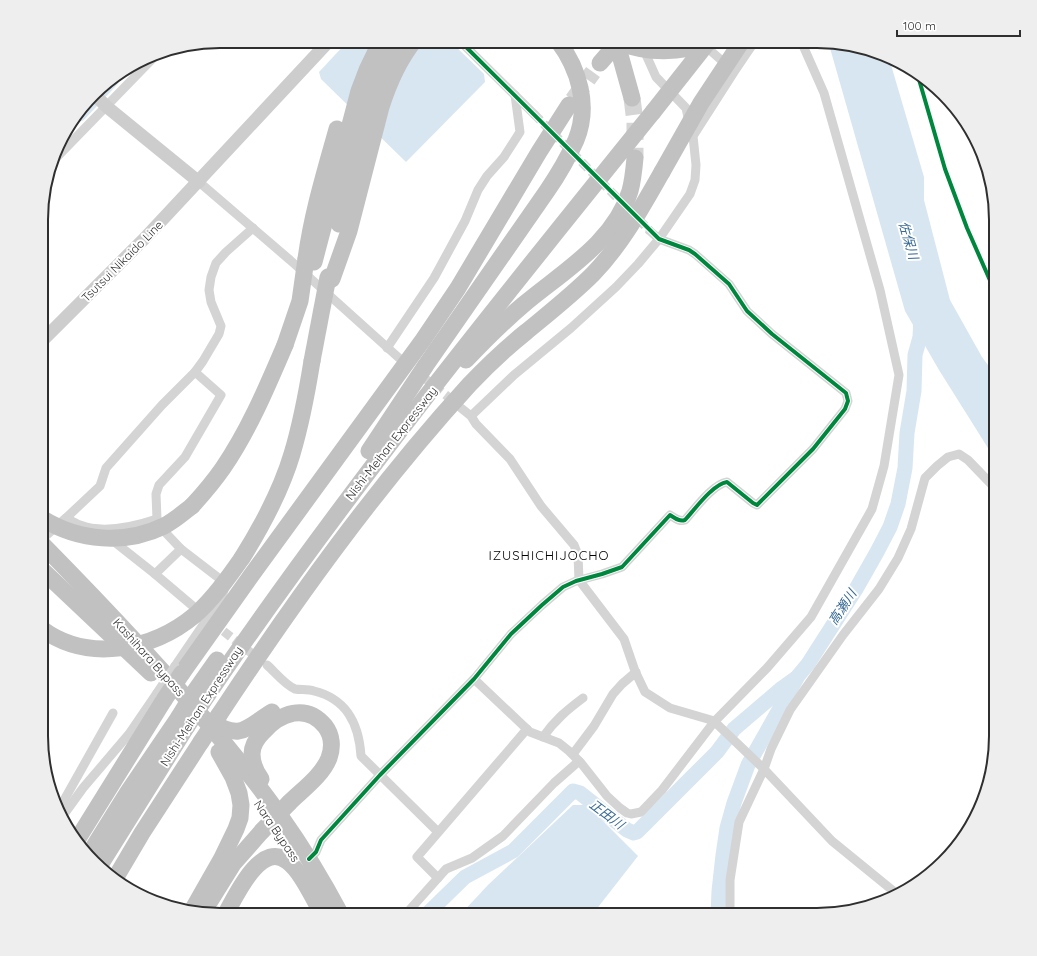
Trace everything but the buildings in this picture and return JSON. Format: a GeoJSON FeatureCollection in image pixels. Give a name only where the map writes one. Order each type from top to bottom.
{"type":"FeatureCollection","features":[{"type":"Feature","properties":{"kind":"highway"},"geometry":{"type":"LineString","coordinates":[[48,632],[62,640],[79,646],[114,649],[148,642],[178,627],[195,614],[215,594],[242,558],[270,510],[292,455],[300,423],[323,302],[330,278],[349,231],[352,77],[365,48]]}},
{"type":"Feature","properties":{"kind":"highway"},"geometry":{"type":"LineString","coordinates":[[351,148],[359,91],[378,48]]}},
{"type":"Feature","properties":{"kind":"highway"},"geometry":{"type":"LineString","coordinates":[[48,521],[77,534],[95,538],[131,537],[148,532],[165,526],[192,506],[223,468],[256,412],[285,345],[300,301],[310,260],[378,76],[391,48]]}},
{"type":"Feature","properties":{"kind":"highway"},"geometry":{"type":"LineString","coordinates":[[351,148],[381,106],[394,71],[409,48]]}},
{"type":"Feature","properties":{"kind":"highway"},"geometry":{"type":"LineString","coordinates":[[369,451],[435,352],[561,170],[576,139],[580,123],[580,85],[572,63],[563,48]]}},
{"type":"Feature","properties":{"kind":"highway"},"geometry":{"type":"LineString","coordinates":[[597,68],[613,48]]}},
{"type":"Feature","properties":{"kind":"highway"},"geometry":{"type":"LineString","coordinates":[[617,48],[643,105]]}},
{"type":"Feature","properties":{"kind":"highway"},"geometry":{"type":"LineString","coordinates":[[634,48],[665,52],[691,48]]}},
{"type":"Feature","properties":{"kind":"highway","name":"Nishi-Meihan Expressway"},"geometry":{"type":"LineString","coordinates":[[204,707],[278,574],[369,451],[475,315],[688,48]]}},
{"type":"Feature","properties":{"kind":"highway","name":"Nishi-Meihan Expressway"},"geometry":{"type":"LineString","coordinates":[[92,850],[128,792],[183,721],[204,707],[274,598],[330,522],[483,324],[643,105],[702,48]]}},
{"type":"Feature","properties":{"kind":"highway"},"geometry":{"type":"LineString","coordinates":[[118,874],[142,833],[201,742],[204,707],[286,616],[378,494],[444,415],[488,366],[526,331],[560,304],[598,268],[628,230],[701,103],[737,48]]}},
{"type":"Feature","properties":{"kind":"highway"},"geometry":{"type":"LineString","coordinates":[[79,835],[178,670],[249,580],[423,340],[458,288],[538,152],[569,105]]}},
{"type":"Feature","properties":{"kind":"highway"},"geometry":{"type":"LineString","coordinates":[[330,522],[355,494],[421,411],[473,354],[522,306],[596,246],[619,215],[630,191],[635,158]]}},
{"type":"Feature","properties":{"kind":"highway","name":"Kashihara Bypass"},"geometry":{"type":"LineString","coordinates":[[48,550],[136,641],[204,707],[293,834]]}},
{"type":"Feature","properties":{"kind":"highway","name":"Kashihara Bypass"},"geometry":{"type":"LineString","coordinates":[[48,576],[156,678],[219,752]]}},
{"type":"Feature","properties":{"kind":"highway"},"geometry":{"type":"LineString","coordinates":[[204,707],[221,728],[234,732],[247,729],[277,708],[286,704],[295,702],[312,704],[327,713],[333,719],[340,736],[341,743],[338,759],[327,776],[264,833],[250,855],[234,870],[214,884],[210,908]]}},
{"type":"Feature","properties":{"kind":"highway"},"geometry":{"type":"LineString","coordinates":[[291,807],[324,767],[331,751],[332,742],[327,729],[317,718],[304,713],[289,714],[272,724],[255,742],[252,754],[258,776],[293,834]]}},
{"type":"Feature","properties":{"kind":"highway","name":"Nishi-Meihan Expressway"},"geometry":{"type":"LineString","coordinates":[[102,861],[183,721]]}},
{"type":"Feature","properties":{"kind":"highway"},"geometry":{"type":"LineString","coordinates":[[213,908],[230,896],[234,870],[236,829],[240,818],[241,805],[239,792],[233,777],[219,752]]}},
{"type":"Feature","properties":{"kind":"highway","name":"Nara Bypass"},"geometry":{"type":"LineString","coordinates":[[219,752],[263,808],[295,857],[325,908]]}},
{"type":"Feature","properties":{"kind":"highway","name":"Nara Bypass"},"geometry":{"type":"LineString","coordinates":[[293,834],[337,908]]}},
{"type":"Feature","properties":{"kind":"highway"},"geometry":{"type":"LineString","coordinates":[[234,870],[251,872],[262,862],[274,857],[284,858],[293,866],[318,908]]}},
{"type":"Feature","properties":{"kind":"highway"},"geometry":{"type":"LineString","coordinates":[[211,908],[234,870]]}},
{"type":"Feature","properties":{"kind":"main road","name":"Tsutsui Nikaido Line"},"geometry":{"type":"LineString","coordinates":[[48,335],[199,182],[323,48]]}},
{"type":"Feature","properties":{"kind":"main road"},"geometry":{"type":"LineString","coordinates":[[98,98],[199,182]]}},
{"type":"Feature","properties":{"kind":"street"},"geometry":{"type":"LineString","coordinates":[[467,48],[534,114]]}},
{"type":"Feature","properties":{"kind":"street"},"geometry":{"type":"LineString","coordinates":[[471,416],[514,374],[576,323],[616,287],[659,239],[690,194],[695,180],[696,165],[693,136],[686,108],[656,77],[643,48]]}},
{"type":"Feature","properties":{"kind":"street"},"geometry":{"type":"LineString","coordinates":[[708,48],[734,72]]}},
{"type":"Feature","properties":{"kind":"street"},"geometry":{"type":"LineString","coordinates":[[693,136],[750,48]]}},
{"type":"Feature","properties":{"kind":"street"},"geometry":{"type":"LineString","coordinates":[[474,679],[530,732],[559,743],[576,757],[607,796],[627,813],[637,814],[641,812],[662,790],[714,722],[767,668],[811,617],[872,509],[884,466],[899,375],[880,290],[824,93],[804,48]]}},
{"type":"Feature","properties":{"kind":"street"},"geometry":{"type":"LineString","coordinates":[[62,151],[146,65]]}},
{"type":"Feature","properties":{"kind":"street"},"geometry":{"type":"LineString","coordinates":[[387,348],[434,278],[465,221],[478,190],[487,176],[504,157],[520,132],[515,95]]}},
{"type":"Feature","properties":{"kind":"street"},"geometry":{"type":"LineString","coordinates":[[199,182],[399,358]]}},
{"type":"Feature","properties":{"kind":"street"},"geometry":{"type":"LineString","coordinates":[[48,534],[100,486],[106,468],[162,405],[195,372],[219,334],[220,326],[211,302],[209,290],[211,277],[216,263],[253,228]]}},
{"type":"Feature","properties":{"kind":"street"},"geometry":{"type":"LineString","coordinates":[[309,859],[316,852],[320,840],[380,775],[474,679],[512,634],[563,587],[579,580],[622,567],[670,515],[677,520],[685,520],[711,492],[722,483],[727,482],[757,505],[813,449],[845,409],[848,401],[846,393],[778,339],[747,311],[729,284],[694,254],[688,250],[659,239],[650,230]]}},
{"type":"Feature","properties":{"kind":"street"},"geometry":{"type":"LineString","coordinates":[[178,670],[222,597],[224,590],[220,579],[181,549],[156,520],[156,494],[159,485],[185,458],[221,395],[195,372]]}},
{"type":"Feature","properties":{"kind":"street"},"geometry":{"type":"LineString","coordinates":[[461,408],[471,416],[476,424],[510,459],[541,506],[574,545],[578,555],[579,580],[624,639],[645,692],[670,708],[714,722],[734,739],[832,840],[892,890]]}},
{"type":"Feature","properties":{"kind":"street"},"geometry":{"type":"LineString","coordinates":[[730,908],[730,880],[739,822],[771,749],[790,710],[879,589],[898,558],[911,529],[925,478],[948,457],[959,454],[968,460],[989,482]]}},
{"type":"Feature","properties":{"kind":"street"},"geometry":{"type":"LineString","coordinates":[[66,518],[78,525],[98,529],[140,525],[156,520]]}},
{"type":"Feature","properties":{"kind":"street"},"geometry":{"type":"LineString","coordinates":[[98,529],[155,574],[203,615]]}},
{"type":"Feature","properties":{"kind":"street"},"geometry":{"type":"LineString","coordinates":[[155,574],[181,549]]}},
{"type":"Feature","properties":{"kind":"street"},"geometry":{"type":"LineString","coordinates":[[267,665],[295,689],[314,691],[327,695],[337,701],[348,712],[356,727],[360,741],[361,756],[438,832]]}},
{"type":"Feature","properties":{"kind":"street"},"geometry":{"type":"LineString","coordinates":[[411,908],[446,869],[472,858],[503,836],[554,783],[576,757],[613,694],[636,672]]}},
{"type":"Feature","properties":{"kind":"street"},"geometry":{"type":"LineString","coordinates":[[66,811],[83,788],[161,697]]}},
{"type":"Feature","properties":{"kind":"street"},"geometry":{"type":"LineString","coordinates":[[543,737],[552,724],[562,714],[583,698]]}},
{"type":"Feature","properties":{"kind":"street"},"geometry":{"type":"LineString","coordinates":[[63,806],[63,802],[113,713]]}},
{"type":"Feature","properties":{"kind":"street"},"geometry":{"type":"LineString","coordinates":[[438,878],[417,857],[527,728]]}},
{"type":"Feature","properties":{"kind":"water"},"geometry":{"type":"Polygon","coordinates":[[[341,48],[457,48],[484,74],[485,82],[406,162],[321,79],[319,72],[341,48]]]}},
{"type":"Feature","properties":{"kind":"water","name":"佐保川"},"geometry":{"type":"Polygon","coordinates":[[[830,48],[862,54],[891,65],[924,177],[924,200],[950,300],[982,357],[989,366],[989,449],[939,370],[905,311],[830,48]]]}},
{"type":"Feature","properties":{"kind":"water"},"geometry":{"type":"Polygon","coordinates":[[[573,805],[587,805],[638,856],[597,908],[467,908],[488,885],[573,805]]]}},
{"type":"Feature","properties":{"kind":"waterway","name":"高瀬川"},"geometry":{"type":"LineString","coordinates":[[718,908],[727,828],[734,803],[748,765],[798,676],[808,664],[856,589],[890,527],[898,504],[905,468],[907,433],[914,391],[915,355],[920,337],[921,317]]}},
{"type":"Feature","properties":{"kind":"waterway","name":"正田川"},"geometry":{"type":"LineString","coordinates":[[433,908],[465,877],[513,851],[573,791],[580,793],[627,830],[634,833],[637,832],[717,752],[734,729],[796,678]]}},
{"type":"Feature","properties":{"kind":"tunnel"},"geometry":{"type":"LineString","coordinates":[[573,100],[593,72]]}},
{"type":"Feature","properties":{"kind":"tunnel"},"geometry":{"type":"LineString","coordinates":[[632,98],[635,122],[635,158]]}},
{"type":"Feature","properties":{"kind":"tunnel"},"geometry":{"type":"LineString","coordinates":[[534,114],[650,231]]}},
{"type":"Feature","properties":{"kind":"tunnel"},"geometry":{"type":"LineString","coordinates":[[403,361],[457,404]]}},
{"type":"Feature","properties":{"kind":"tunnel"},"geometry":{"type":"LineString","coordinates":[[213,623],[259,659]]}},
{"type":"Feature","properties":{"kind":"cycle path"},"geometry":{"type":"LineString","coordinates":[[309,859],[316,852],[321,840],[380,775],[474,679],[511,634],[563,587],[576,581],[622,567],[670,515],[679,520],[685,520],[710,492],[722,484],[727,482],[757,505],[813,449],[845,409],[848,401],[846,393],[772,334],[747,311],[729,284],[695,254],[689,250],[659,239],[467,48]]}},
{"type":"Feature","properties":{"kind":"cycle path"},"geometry":{"type":"LineString","coordinates":[[920,82],[945,169],[967,228],[989,278]]}},
{"type":"Feature","properties":{"kind":"district","name":"IZUSHICHIJOCHO"},"geometry":{"type":"Point","coordinates":[549,555]}}]}
